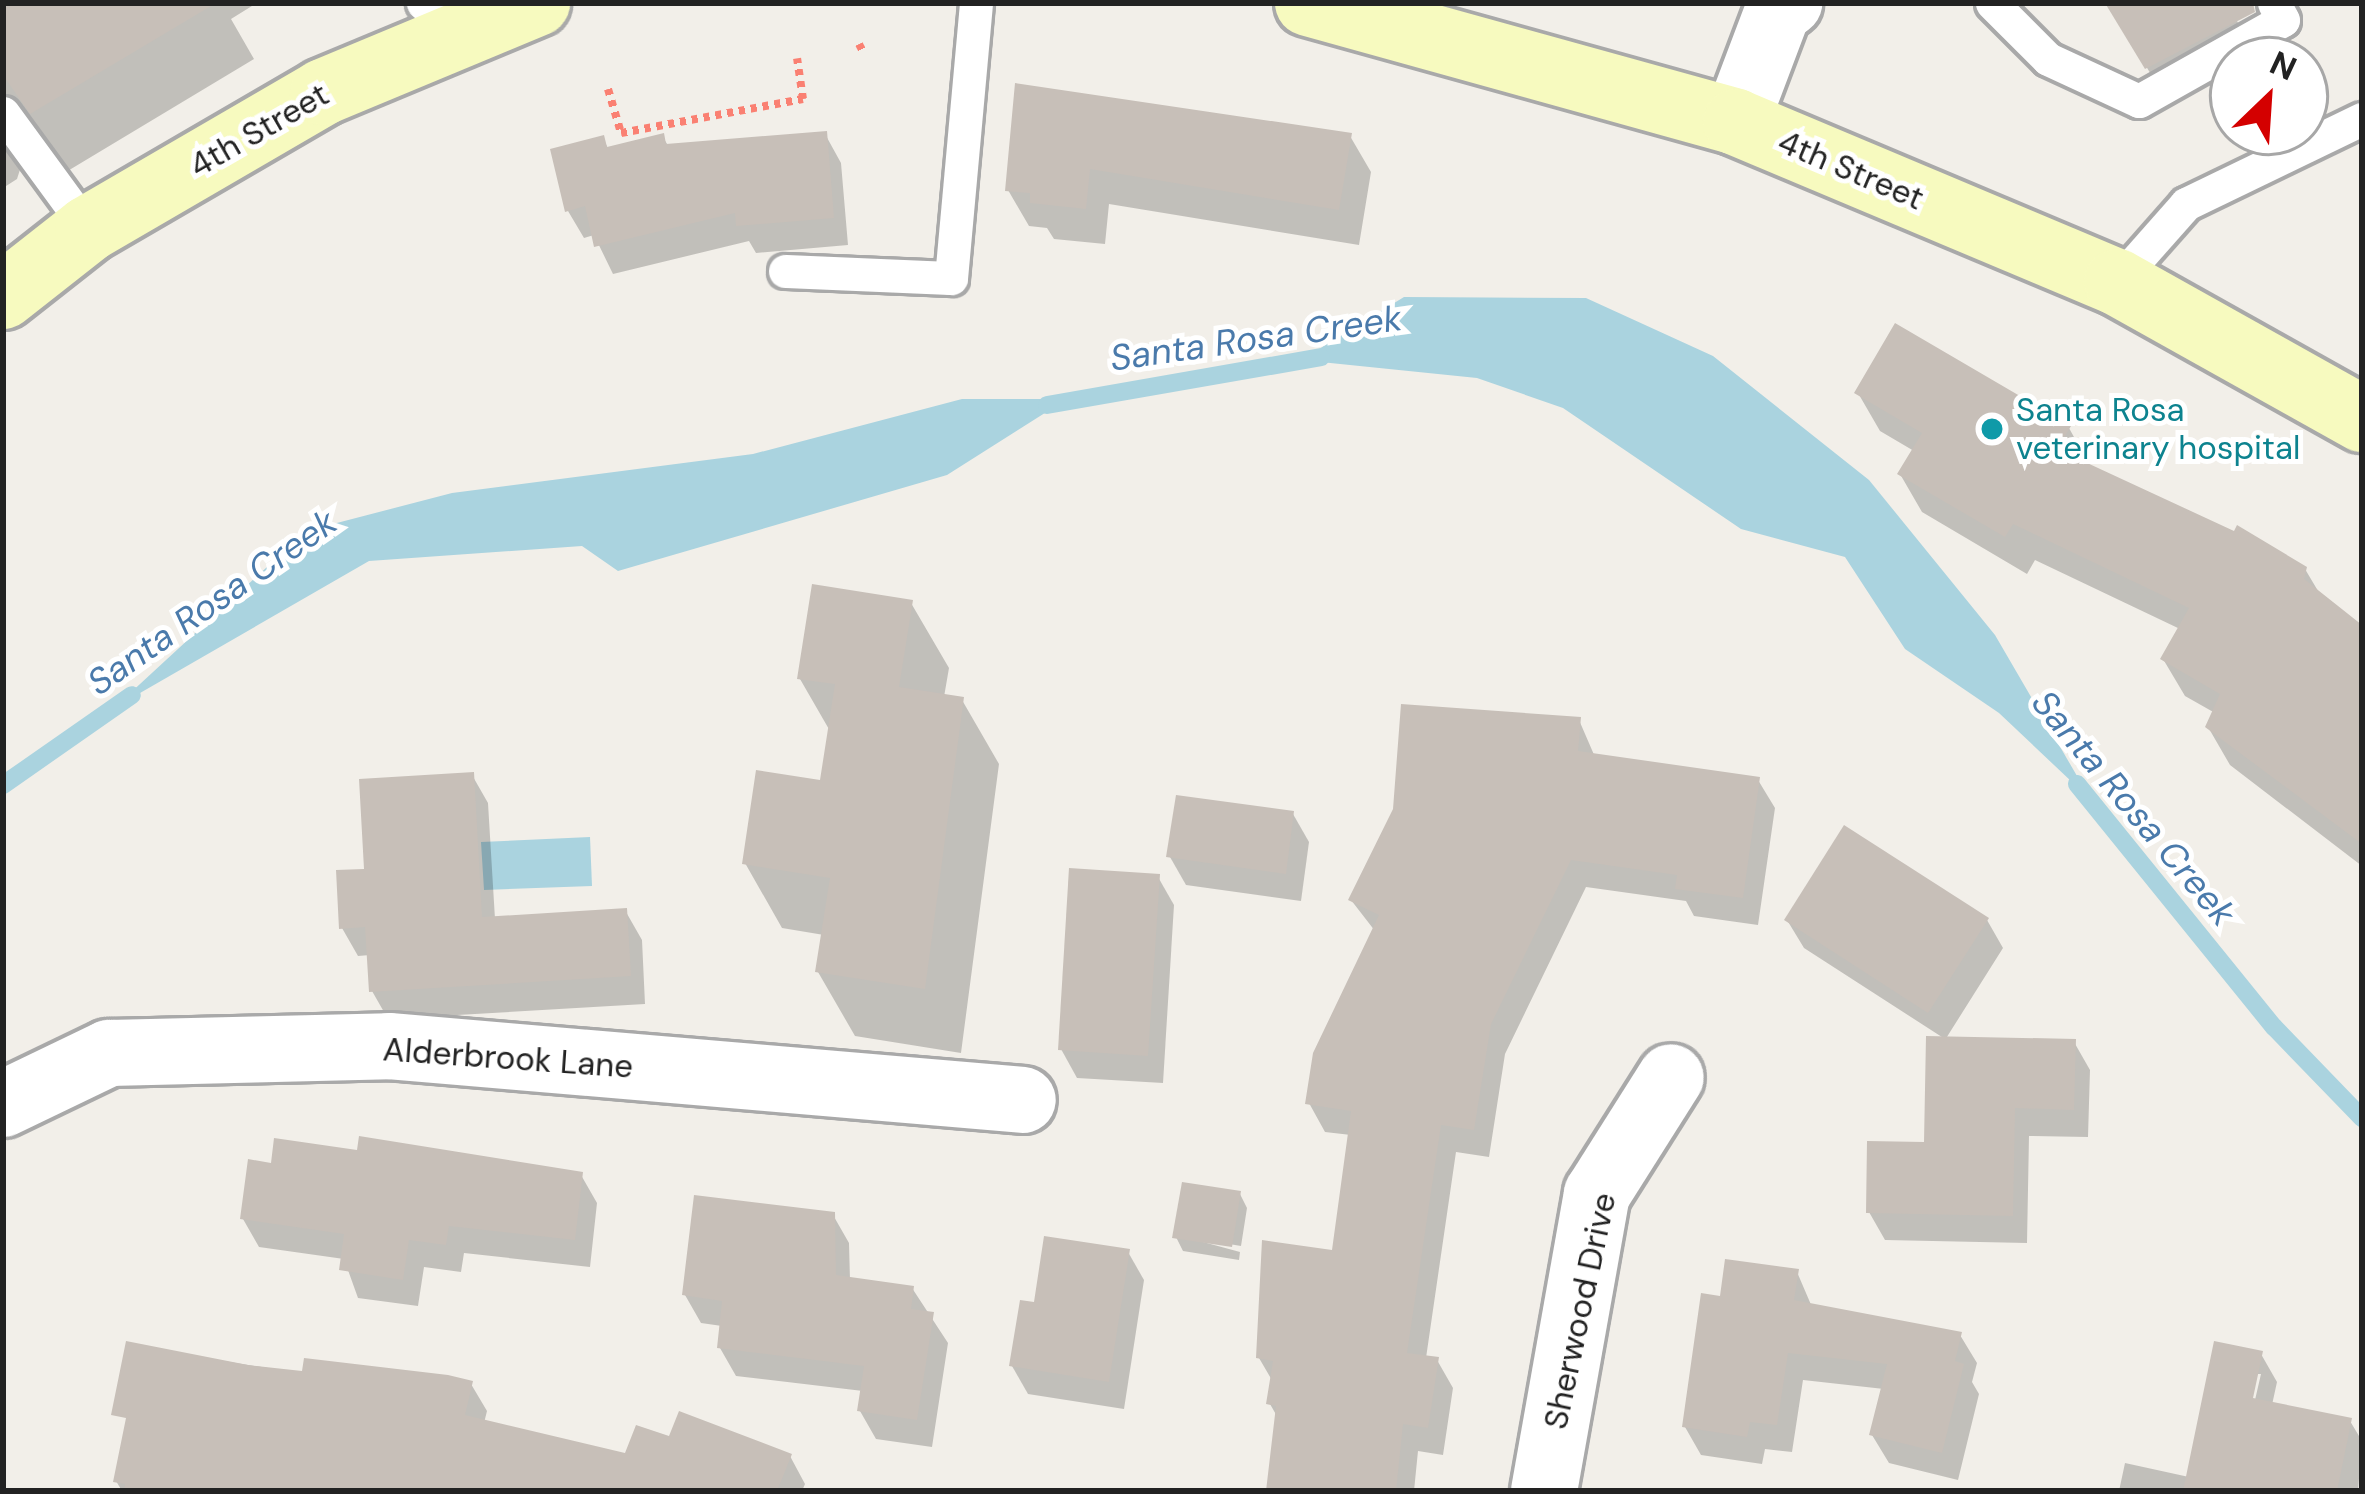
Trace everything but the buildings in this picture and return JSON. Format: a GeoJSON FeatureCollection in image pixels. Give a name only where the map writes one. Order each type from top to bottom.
{"type":"FeatureCollection","features":[{"type":"Feature","properties":{"kind":"main road","name":"4th Street"},"geometry":{"type":"LineString","coordinates":[[3,296],[88,229],[440,18],[537,3]]}},
{"type":"Feature","properties":{"kind":"main road","name":"4th Street"},"geometry":{"type":"LineString","coordinates":[[1308,3],[1736,122],[2117,281],[2362,419]]}},
{"type":"Feature","properties":{"kind":"street"},"geometry":{"type":"LineString","coordinates":[[1736,122],[1778,11],[1789,3]]}},
{"type":"Feature","properties":{"kind":"street","name":"Alderbrook Lane"},"geometry":{"type":"LineString","coordinates":[[3,1104],[109,1054],[388,1046],[1023,1100]]}},
{"type":"Feature","properties":{"kind":"street","name":"Sherwood Drive"},"geometry":{"type":"LineString","coordinates":[[1544,1491],[1597,1194],[1671,1076]]}},
{"type":"Feature","properties":{"kind":"lane"},"geometry":{"type":"LineString","coordinates":[[785,271],[951,278],[976,3]]}},
{"type":"Feature","properties":{"kind":"lane"},"geometry":{"type":"LineString","coordinates":[[1992,3],[2048,59],[2139,100],[2282,20],[2274,3]]}},
{"type":"Feature","properties":{"kind":"lane"},"geometry":{"type":"LineString","coordinates":[[3,112],[88,229]]}},
{"type":"Feature","properties":{"kind":"lane"},"geometry":{"type":"LineString","coordinates":[[2117,281],[2186,204],[2362,119]]}},
{"type":"Feature","properties":{"kind":"path"},"geometry":{"type":"LineString","coordinates":[[859,44],[864,54]]}},
{"type":"Feature","properties":{"kind":"path"},"geometry":{"type":"LineString","coordinates":[[608,89],[621,133],[803,98],[797,58]]}},
{"type":"Feature","properties":{"kind":"water"},"geometry":{"type":"Polygon","coordinates":[[[1404,297],[1586,298],[1713,356],[1869,480],[1995,635],[2091,800],[1999,713],[1905,649],[1845,557],[1741,529],[1563,408],[1477,378],[1301,360],[1404,297]]]}},
{"type":"Feature","properties":{"kind":"water"},"geometry":{"type":"Polygon","coordinates":[[[962,399],[1067,399],[947,475],[618,571],[582,546],[369,561],[114,708],[306,531],[452,493],[753,454],[962,399]]]}},
{"type":"Feature","properties":{"kind":"water"},"geometry":{"type":"Polygon","coordinates":[[[590,837],[592,886],[484,890],[481,842],[590,837]]]}},
{"type":"Feature","properties":{"kind":"waterway","name":"Santa Rosa Creek"},"geometry":{"type":"LineString","coordinates":[[1047,405],[1321,357]]}},
{"type":"Feature","properties":{"kind":"waterway","name":"Santa Rosa Creek"},"geometry":{"type":"LineString","coordinates":[[3,785],[132,695]]}},
{"type":"Feature","properties":{"kind":"waterway","name":"Santa Rosa Creek"},"geometry":{"type":"LineString","coordinates":[[2077,784],[2274,1027],[2362,1118]]}},
{"type":"Feature","properties":{"kind":"place","name":"Santa Rosa veterinary hospital"},"geometry":{"type":"Point","coordinates":[1992,429]}}]}
